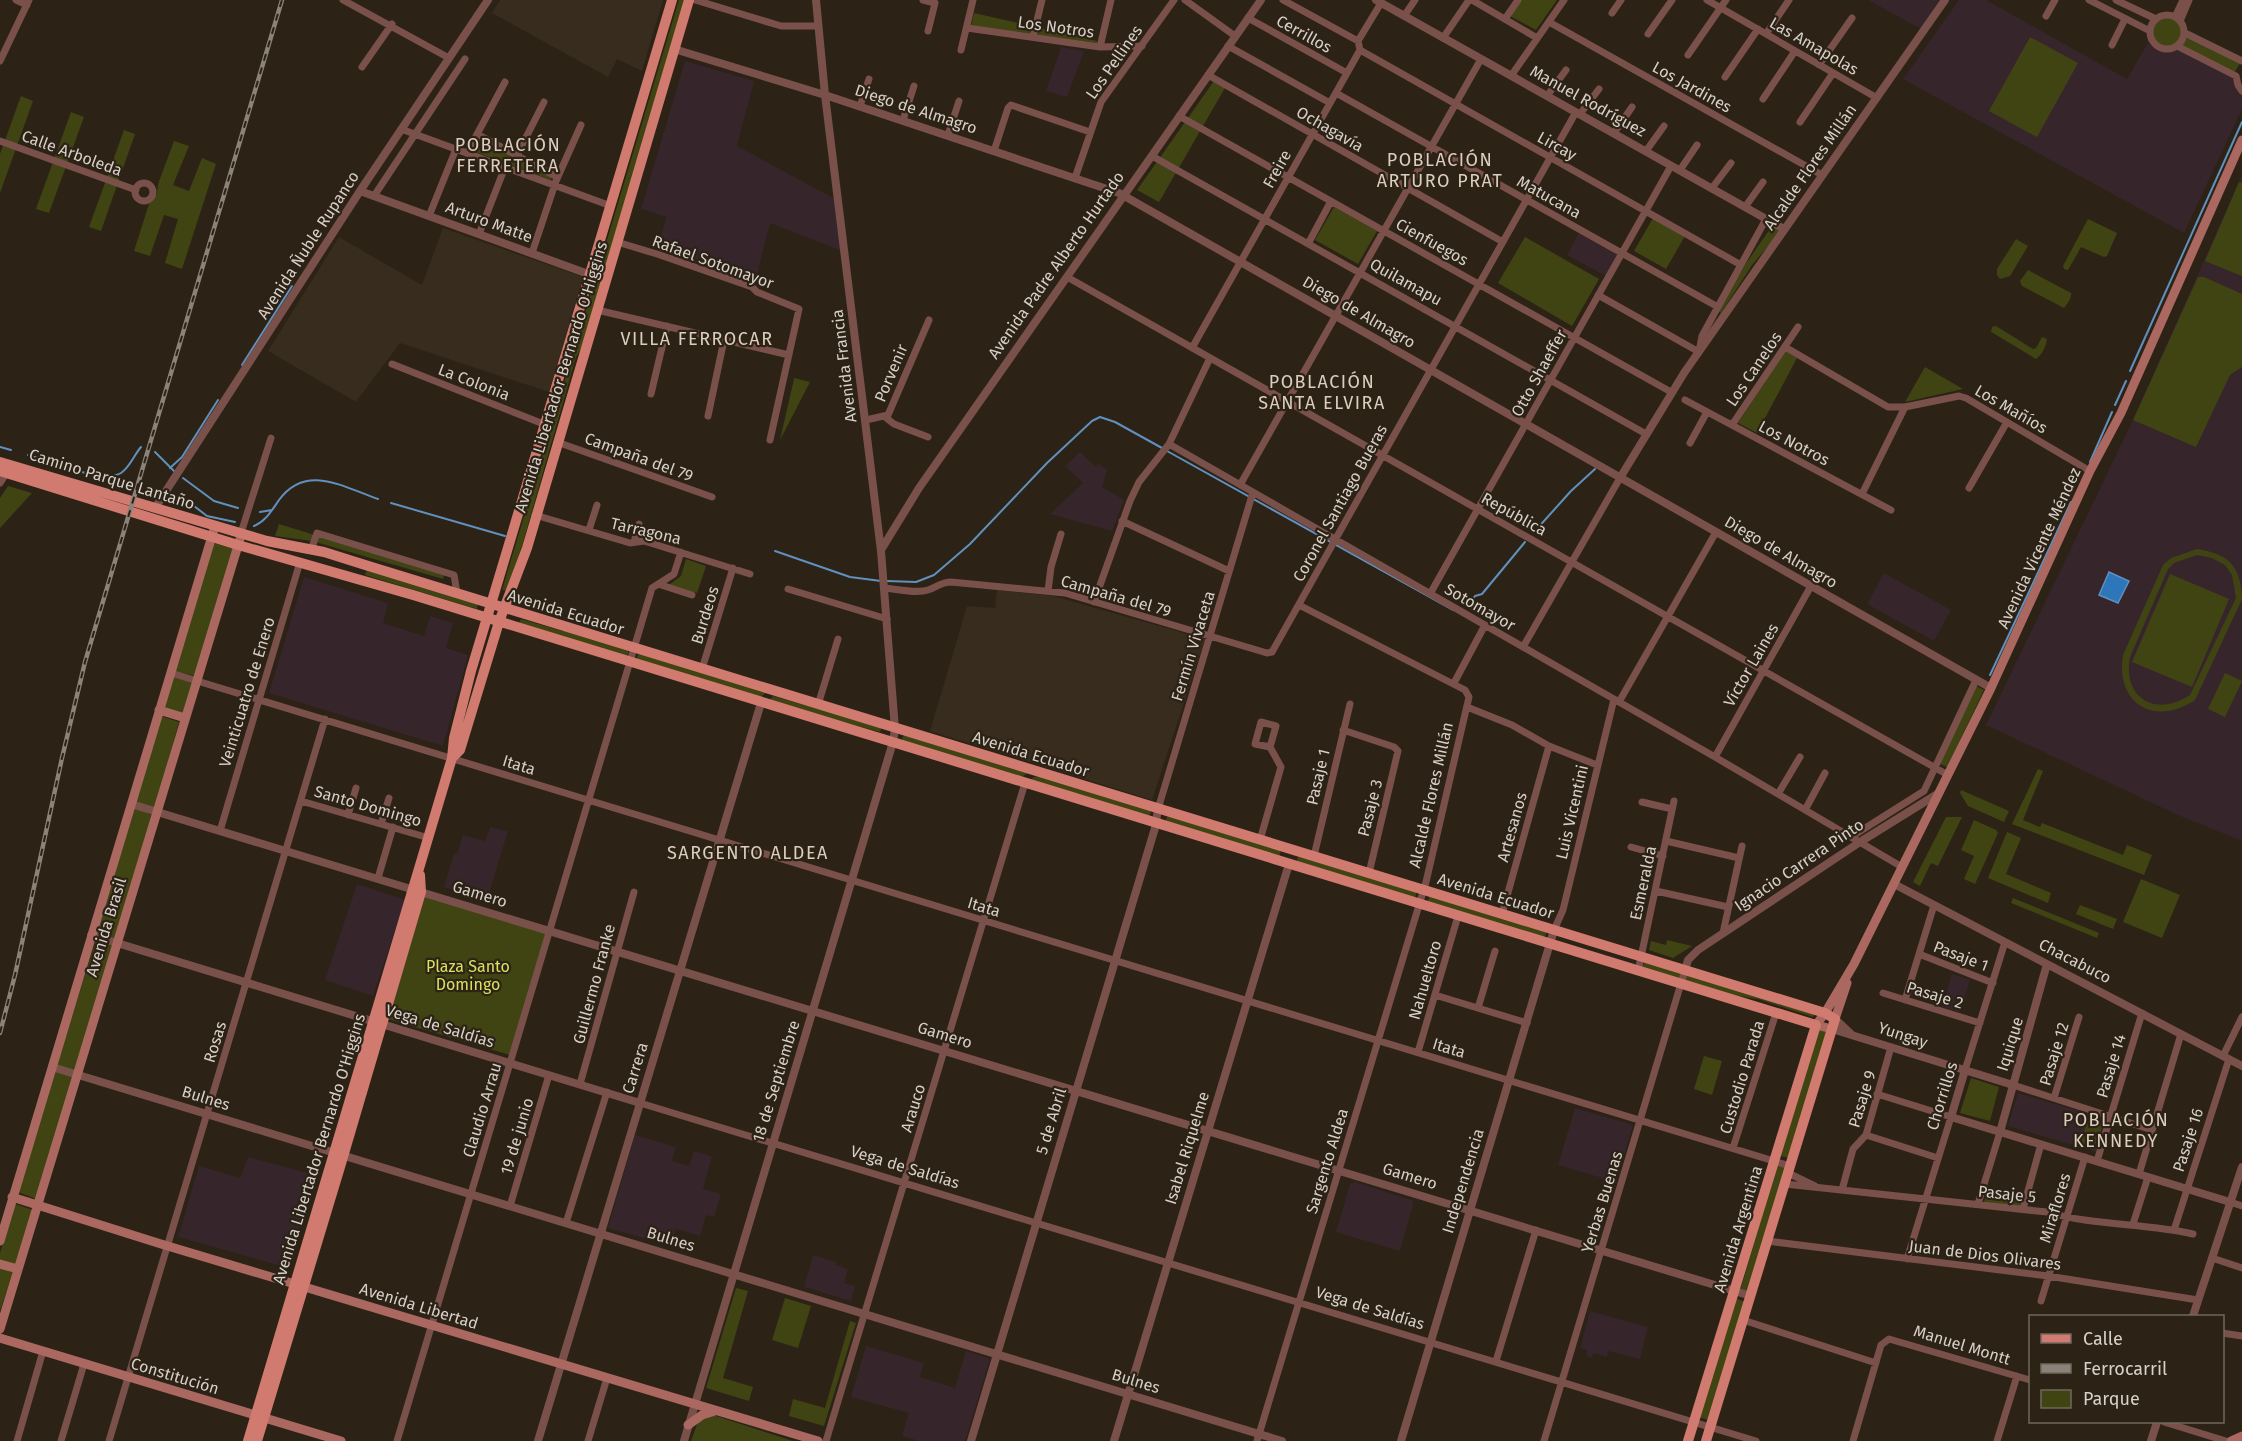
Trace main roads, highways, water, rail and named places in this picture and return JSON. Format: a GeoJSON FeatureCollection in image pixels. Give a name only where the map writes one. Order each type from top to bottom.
{"type":"FeatureCollection","features":[{"type":"Feature","properties":{"kind":"main road","name":"Avenida Libertador Bernardo O'Higgins"},"geometry":{"type":"LineString","coordinates":[[257,1441],[260,1417],[416,890],[420,866],[452,758],[460,711],[672,0]]}},
{"type":"Feature","properties":{"kind":"main road","name":"Avenida Libertador Bernardo O'Higgins"},"geometry":{"type":"LineString","coordinates":[[452,758],[460,750],[499,622],[527,548],[689,0]]}},
{"type":"Feature","properties":{"kind":"main road","name":"Avenida Vicente Méndez"},"geometry":{"type":"LineString","coordinates":[[1816,1025],[1831,1021],[1854,963],[1991,688],[2090,471],[2121,413],[2242,140]]}},
{"type":"Feature","properties":{"kind":"main road"},"geometry":{"type":"LineString","coordinates":[[599,248],[606,253],[616,247]]}},
{"type":"Feature","properties":{"kind":"main road","name":"Camino Parque Lantaño"},"geometry":{"type":"LineString","coordinates":[[0,462],[5,473],[213,531]]}},
{"type":"Feature","properties":{"kind":"main road","name":"Camino Parque Lantaño"},"geometry":{"type":"LineString","coordinates":[[5,473],[154,508],[213,531]]}},
{"type":"Feature","properties":{"kind":"main road","name":"Avenida Ecuador"},"geometry":{"type":"LineString","coordinates":[[213,531],[241,533],[311,550],[492,604],[1685,970],[1831,1021]]}},
{"type":"Feature","properties":{"kind":"main road","name":"Avenida Ecuador"},"geometry":{"type":"LineString","coordinates":[[213,531],[238,545],[488,618],[1776,1013],[1816,1025],[1831,1021]]}},
{"type":"Feature","properties":{"kind":"main road","name":"Avenida Brasil"},"geometry":{"type":"LineString","coordinates":[[0,1241],[213,531]]}},
{"type":"Feature","properties":{"kind":"main road","name":"Avenida Brasil"},"geometry":{"type":"LineString","coordinates":[[0,1329],[241,533]]}},
{"type":"Feature","properties":{"kind":"main road"},"geometry":{"type":"LineString","coordinates":[[761,703],[777,692]]}},
{"type":"Feature","properties":{"kind":"main road"},"geometry":{"type":"LineString","coordinates":[[159,710],[186,718]]}},
{"type":"Feature","properties":{"kind":"main road"},"geometry":{"type":"LineString","coordinates":[[1025,783],[1030,777],[1043,773]]}},
{"type":"Feature","properties":{"kind":"main road"},"geometry":{"type":"LineString","coordinates":[[1282,847],[1277,853],[1284,863]]}},
{"type":"Feature","properties":{"kind":"main road","name":"Avenida Argentina"},"geometry":{"type":"LineString","coordinates":[[1706,1441],[1785,1184],[1831,1021]]}},
{"type":"Feature","properties":{"kind":"main road","name":"Avenida Argentina"},"geometry":{"type":"LineString","coordinates":[[1688,1441],[1816,1025]]}},
{"type":"Feature","properties":{"kind":"main road","name":"Avenida Libertad"},"geometry":{"type":"LineString","coordinates":[[12,1197],[805,1439],[818,1441]]}},
{"type":"Feature","properties":{"kind":"main road"},"geometry":{"type":"LineString","coordinates":[[0,1264],[18,1269]]}},
{"type":"Feature","properties":{"kind":"main road","name":"Constitución"},"geometry":{"type":"LineString","coordinates":[[0,1338],[341,1441]]}},
{"type":"Feature","properties":{"kind":"main road"},"geometry":{"type":"LineString","coordinates":[[688,1425],[702,1415],[718,1411]]}},
{"type":"Feature","properties":{"kind":"main road","name":"Avenida Libertador Bernardo O'Higgins"},"geometry":{"type":"LineString","coordinates":[[248,1441],[260,1417]]}},
{"type":"Feature","properties":{"kind":"main road"},"geometry":{"type":"LineString","coordinates":[[2231,1441],[2242,1436]]}},
{"type":"Feature","properties":{"kind":"water"},"geometry":{"type":"Polygon","coordinates":[[[2109,572],[2129,581],[2118,603],[2099,595],[2109,572]]]}},
{"type":"Feature","properties":{"kind":"waterway"},"geometry":{"type":"LineString","coordinates":[[2130,371],[2242,122]]}},
{"type":"Feature","properties":{"kind":"waterway"},"geometry":{"type":"LineString","coordinates":[[242,365],[292,286]]}},
{"type":"Feature","properties":{"kind":"waterway"},"geometry":{"type":"LineString","coordinates":[[2115,405],[2126,381]]}},
{"type":"Feature","properties":{"kind":"waterway"},"geometry":{"type":"LineString","coordinates":[[170,468],[182,457],[218,400]]}},
{"type":"Feature","properties":{"kind":"waterway"},"geometry":{"type":"LineString","coordinates":[[2090,462],[2112,412]]}},
{"type":"Feature","properties":{"kind":"waterway"},"geometry":{"type":"LineString","coordinates":[[887,581],[916,582],[934,575],[970,544],[1047,463],[1092,421],[1100,417],[1115,422],[1162,448]]}},
{"type":"Feature","properties":{"kind":"waterway"},"geometry":{"type":"LineString","coordinates":[[0,447],[11,450]]}},
{"type":"Feature","properties":{"kind":"waterway"},"geometry":{"type":"LineString","coordinates":[[28,455],[89,474],[113,476],[124,470],[141,447]]}},
{"type":"Feature","properties":{"kind":"waterway"},"geometry":{"type":"LineString","coordinates":[[1167,451],[1453,610]]}},
{"type":"Feature","properties":{"kind":"waterway"},"geometry":{"type":"LineString","coordinates":[[155,452],[174,471]]}},
{"type":"Feature","properties":{"kind":"waterway"},"geometry":{"type":"LineString","coordinates":[[1535,531],[1571,491],[1595,469]]}},
{"type":"Feature","properties":{"kind":"waterway"},"geometry":{"type":"LineString","coordinates":[[183,478],[214,501],[238,508]]}},
{"type":"Feature","properties":{"kind":"waterway"},"geometry":{"type":"LineString","coordinates":[[254,526],[265,518],[290,489],[313,480],[338,484],[378,499]]}},
{"type":"Feature","properties":{"kind":"waterway"},"geometry":{"type":"LineString","coordinates":[[170,496],[194,506],[207,516],[235,522]]}},
{"type":"Feature","properties":{"kind":"waterway"},"geometry":{"type":"LineString","coordinates":[[1990,675],[2071,502]]}},
{"type":"Feature","properties":{"kind":"waterway"},"geometry":{"type":"LineString","coordinates":[[391,503],[505,536]]}},
{"type":"Feature","properties":{"kind":"waterway"},"geometry":{"type":"LineString","coordinates":[[260,512],[272,510]]}},
{"type":"Feature","properties":{"kind":"waterway"},"geometry":{"type":"LineString","coordinates":[[1467,606],[1475,596],[1482,594],[1525,542]]}},
{"type":"Feature","properties":{"kind":"waterway"},"geometry":{"type":"LineString","coordinates":[[775,551],[850,577],[881,581]]}},
{"type":"Feature","properties":{"kind":"railway"},"geometry":{"type":"LineString","coordinates":[[0,1033],[85,662],[282,0]]}},
{"type":"Feature","properties":{"kind":"district","name":"POBLACIÓN FERRETERA"},"geometry":{"type":"Point","coordinates":[508,155]}},
{"type":"Feature","properties":{"kind":"district","name":"POBLACIÓN ARTURO PRAT"},"geometry":{"type":"Point","coordinates":[1440,170]}},
{"type":"Feature","properties":{"kind":"district","name":"VILLA FERROCAR"},"geometry":{"type":"Point","coordinates":[697,339]}},
{"type":"Feature","properties":{"kind":"district","name":"POBLACIÓN SANTA ELVIRA"},"geometry":{"type":"Point","coordinates":[1322,392]}},
{"type":"Feature","properties":{"kind":"district","name":"SARGENTO ALDEA"},"geometry":{"type":"Point","coordinates":[748,853]}},
{"type":"Feature","properties":{"kind":"district","name":"POBLACIÓN KENNEDY"},"geometry":{"type":"Point","coordinates":[2116,1130]}},
{"type":"Feature","properties":{"kind":"park label","name":"Plaza Santo Domingo"},"geometry":{"type":"Point","coordinates":[468,975]}}]}
